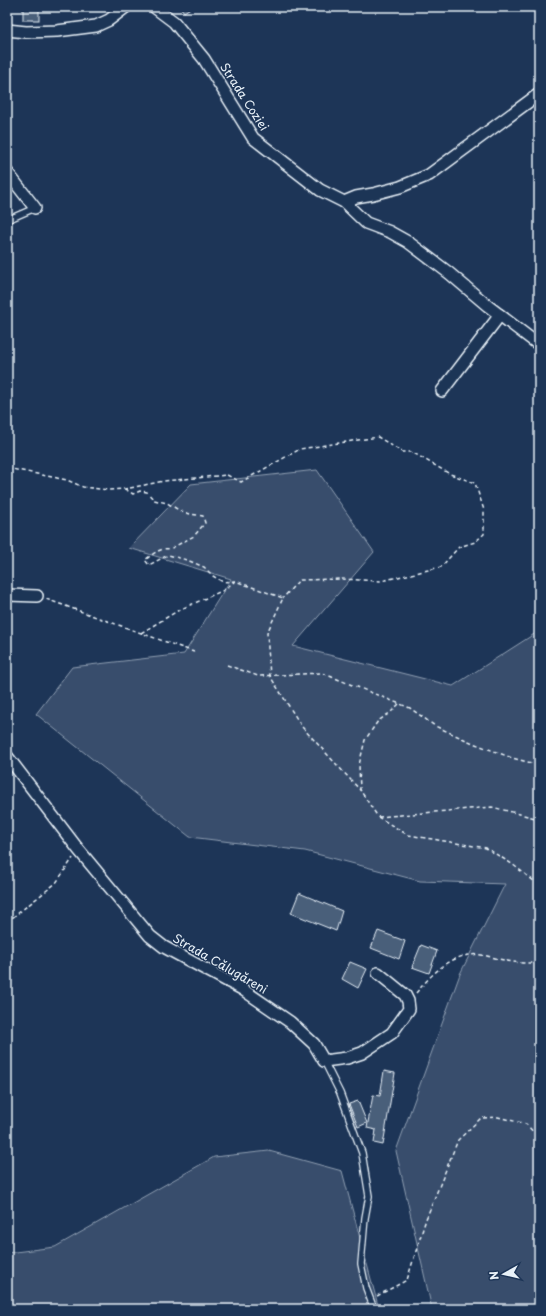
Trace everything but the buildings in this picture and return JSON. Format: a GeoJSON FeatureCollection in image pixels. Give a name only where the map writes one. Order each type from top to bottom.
{"type":"FeatureCollection","features":[{"type":"Feature","properties":{"kind":"street"},"geometry":{"type":"LineString","coordinates":[[7,30],[26,32],[57,31],[96,26],[109,20],[126,7]]}},
{"type":"Feature","properties":{"kind":"street","name":"Strada Coziei"},"geometry":{"type":"LineString","coordinates":[[154,7],[174,22],[204,59],[254,138],[320,190],[344,202],[366,223],[390,232],[408,242],[539,345]]}},
{"type":"Feature","properties":{"kind":"street"},"geometry":{"type":"LineString","coordinates":[[344,202],[356,197],[400,187],[429,175],[539,94]]}},
{"type":"Feature","properties":{"kind":"street"},"geometry":{"type":"LineString","coordinates":[[7,172],[35,208]]}},
{"type":"Feature","properties":{"kind":"street"},"geometry":{"type":"LineString","coordinates":[[442,391],[500,315]]}},
{"type":"Feature","properties":{"kind":"street"},"geometry":{"type":"LineString","coordinates":[[7,595],[37,596]]}},
{"type":"Feature","properties":{"kind":"street","name":"Strada Călugăreni"},"geometry":{"type":"LineString","coordinates":[[7,756],[78,849],[150,936],[164,946],[242,989],[290,1022],[314,1044],[324,1061]]}},
{"type":"Feature","properties":{"kind":"street"},"geometry":{"type":"LineString","coordinates":[[324,1061],[347,1058],[362,1053],[392,1034],[408,1009],[408,1001],[405,995],[378,973]]}},
{"type":"Feature","properties":{"kind":"lane"},"geometry":{"type":"LineString","coordinates":[[7,220],[35,208]]}},
{"type":"Feature","properties":{"kind":"lane","name":"Strada Călugăreni"},"geometry":{"type":"LineString","coordinates":[[324,1061],[340,1093],[362,1153],[369,1196],[365,1218],[361,1264],[370,1300],[374,1309]]}},
{"type":"Feature","properties":{"kind":"path"},"geometry":{"type":"LineString","coordinates":[[7,468],[67,480],[83,486],[108,490],[125,489],[164,481],[227,475],[241,482],[300,450],[378,437],[402,452],[412,452],[450,474],[476,483],[484,510],[484,534],[476,542],[459,547],[442,567],[381,582],[340,579],[299,580],[282,598],[267,633],[270,676],[302,727],[361,791],[378,817],[408,835],[486,848],[512,864],[539,885]]}},
{"type":"Feature","properties":{"kind":"path"},"geometry":{"type":"LineString","coordinates":[[125,489],[133,494],[140,491],[147,492],[154,500],[167,503],[184,513],[203,516],[205,523],[194,536],[170,549],[166,548],[155,552],[145,560],[149,565],[168,555],[187,560],[204,567],[213,576],[223,582],[235,581],[282,598]]}},
{"type":"Feature","properties":{"kind":"path"},"geometry":{"type":"LineString","coordinates":[[140,633],[179,610],[224,590],[235,581]]}},
{"type":"Feature","properties":{"kind":"path"},"geometry":{"type":"LineString","coordinates":[[37,596],[194,652]]}},
{"type":"Feature","properties":{"kind":"path"},"geometry":{"type":"LineString","coordinates":[[227,665],[258,676],[322,673],[410,708],[436,726],[472,743],[512,758],[539,765]]}},
{"type":"Feature","properties":{"kind":"path"},"geometry":{"type":"LineString","coordinates":[[361,791],[359,765],[365,740],[378,721],[399,704]]}},
{"type":"Feature","properties":{"kind":"path"},"geometry":{"type":"LineString","coordinates":[[378,817],[492,807],[539,819]]}},
{"type":"Feature","properties":{"kind":"path"},"geometry":{"type":"LineString","coordinates":[[7,922],[56,883],[78,849]]}},
{"type":"Feature","properties":{"kind":"path"},"geometry":{"type":"LineString","coordinates":[[408,1009],[417,992],[442,966],[455,958],[472,954],[489,956],[504,961],[528,964],[539,962]]}},
{"type":"Feature","properties":{"kind":"path"},"geometry":{"type":"LineString","coordinates":[[370,1300],[407,1280],[426,1219],[458,1140],[481,1118],[498,1117],[526,1124],[539,1138]]}},
{"type":"Feature","properties":{"kind":"shaded area"},"geometry":{"type":"Polygon","coordinates":[[[317,470],[374,552],[293,646],[453,686],[539,631],[539,1309],[432,1309],[396,1151],[460,974],[505,884],[420,881],[305,851],[190,837],[36,714],[72,667],[184,654],[231,579],[129,548],[191,484],[317,470]]]}},
{"type":"Feature","properties":{"kind":"shaded area"},"geometry":{"type":"Polygon","coordinates":[[[269,1151],[342,1171],[379,1309],[7,1309],[7,1253],[55,1247],[214,1157],[269,1151]]]}}]}
